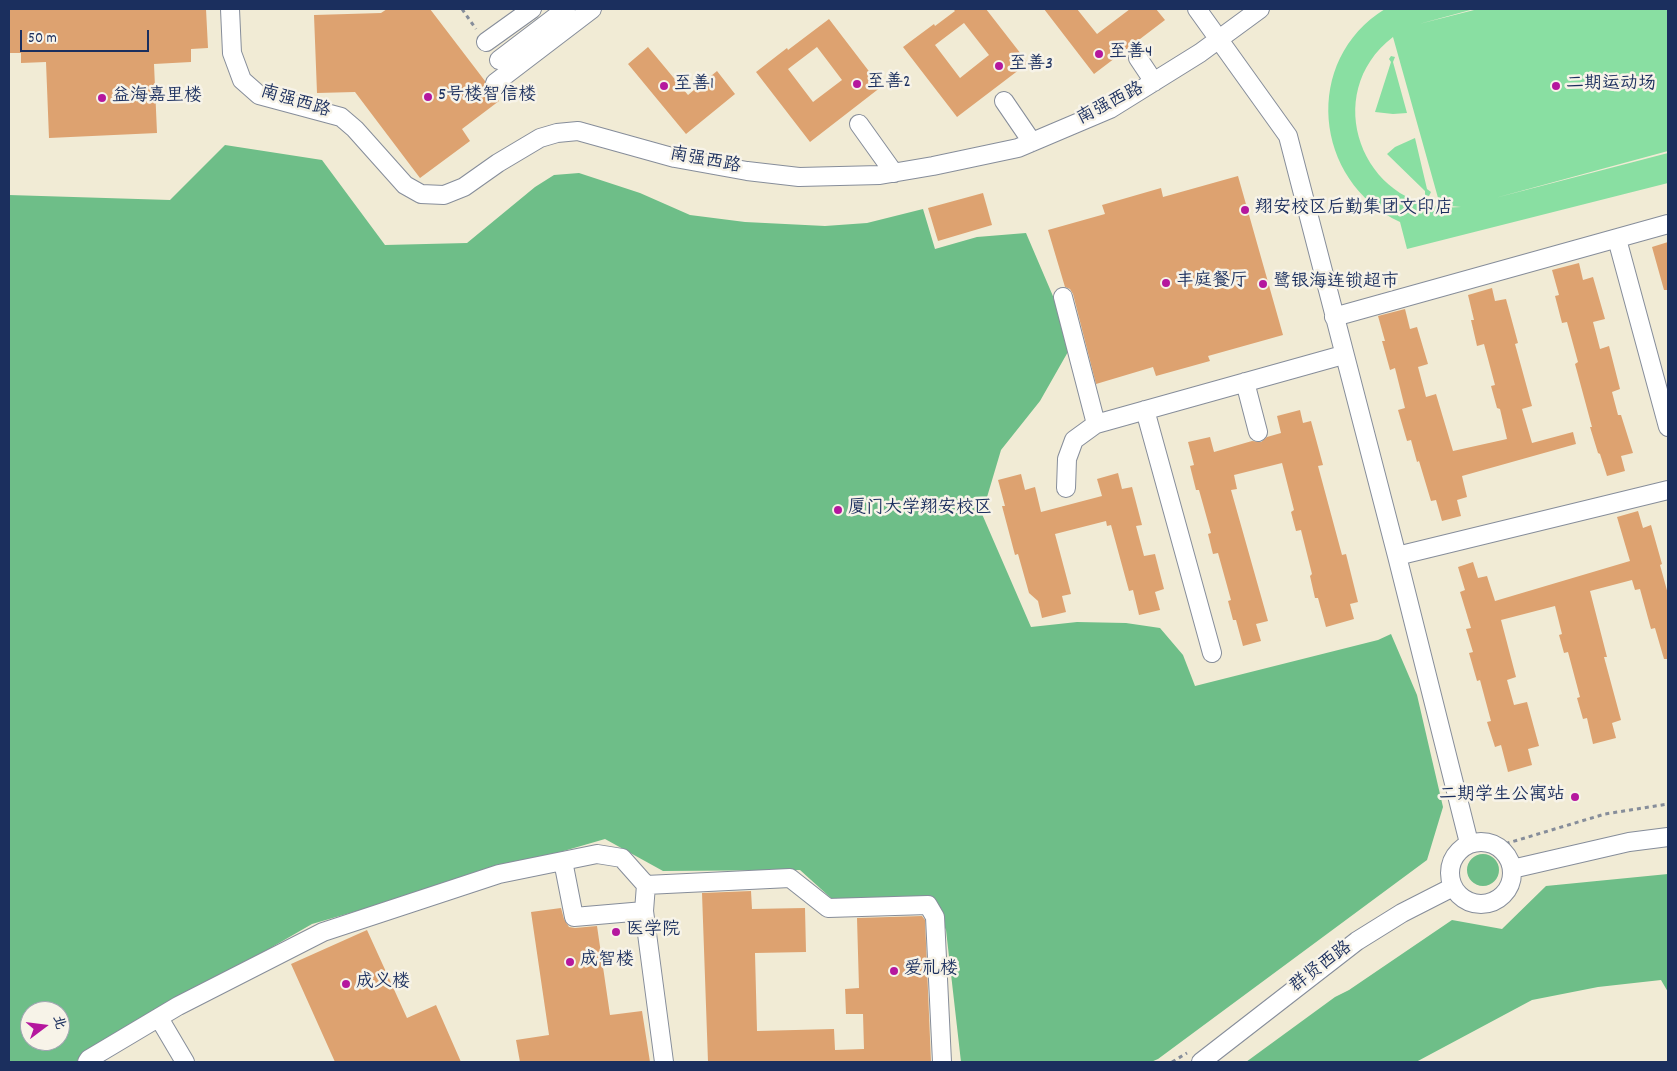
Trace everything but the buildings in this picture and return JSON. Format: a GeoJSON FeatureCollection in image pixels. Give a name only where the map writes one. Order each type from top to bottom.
{"type":"FeatureCollection","features":[{"type":"Feature","properties":{"kind":"street","name":"南强西路"},"geometry":{"type":"LineString","coordinates":[[230,9],[232,54],[242,80],[259,95],[341,117],[355,129],[405,185],[421,194],[444,195],[464,187],[498,163],[540,138],[557,132],[578,131],[675,158],[747,171],[799,176],[880,175],[1018,148],[1110,109],[1200,53],[1260,9]]}},
{"type":"Feature","properties":{"kind":"street"},"geometry":{"type":"LineString","coordinates":[[486,42],[532,9]]}},
{"type":"Feature","properties":{"kind":"street"},"geometry":{"type":"LineString","coordinates":[[498,60],[566,9]]}},
{"type":"Feature","properties":{"kind":"street"},"geometry":{"type":"LineString","coordinates":[[495,83],[592,9]]}},
{"type":"Feature","properties":{"kind":"street"},"geometry":{"type":"LineString","coordinates":[[1197,9],[1288,136],[1397,556],[1469,844]]}},
{"type":"Feature","properties":{"kind":"street"},"geometry":{"type":"LineString","coordinates":[[1138,58],[1154,82]]}},
{"type":"Feature","properties":{"kind":"street"},"geometry":{"type":"LineString","coordinates":[[1004,101],[1032,142]]}},
{"type":"Feature","properties":{"kind":"street"},"geometry":{"type":"LineString","coordinates":[[859,124],[894,172]]}},
{"type":"Feature","properties":{"kind":"street"},"geometry":{"type":"LineString","coordinates":[[1334,317],[1668,224]]}},
{"type":"Feature","properties":{"kind":"street"},"geometry":{"type":"LineString","coordinates":[[1617,239],[1668,427]]}},
{"type":"Feature","properties":{"kind":"street"},"geometry":{"type":"LineString","coordinates":[[1063,297],[1096,424]]}},
{"type":"Feature","properties":{"kind":"street"},"geometry":{"type":"LineString","coordinates":[[1066,488],[1067,459],[1074,440],[1096,424],[1344,354]]}},
{"type":"Feature","properties":{"kind":"street"},"geometry":{"type":"LineString","coordinates":[[1246,382],[1258,432]]}},
{"type":"Feature","properties":{"kind":"street"},"geometry":{"type":"LineString","coordinates":[[1145,410],[1212,653]]}},
{"type":"Feature","properties":{"kind":"street"},"geometry":{"type":"LineString","coordinates":[[1397,556],[1668,490]]}},
{"type":"Feature","properties":{"kind":"street"},"geometry":{"type":"LineString","coordinates":[[1512,869],[1629,842],[1668,837]]}},
{"type":"Feature","properties":{"kind":"street"},"geometry":{"type":"LineString","coordinates":[[1483,842],[1498,846],[1507,856],[1512,869],[1511,878],[1508,888],[1502,896],[1494,901],[1485,904],[1475,904],[1458,895],[1453,887],[1449,877],[1451,862],[1460,849],[1469,844],[1483,842]]}},
{"type":"Feature","properties":{"kind":"street"},"geometry":{"type":"LineString","coordinates":[[87,1062],[89,1059],[159,1018],[323,932],[499,874],[597,854],[622,858],[646,885],[644,912],[664,1062]]}},
{"type":"Feature","properties":{"kind":"street"},"geometry":{"type":"LineString","coordinates":[[563,861],[574,916],[644,912]]}},
{"type":"Feature","properties":{"kind":"street"},"geometry":{"type":"LineString","coordinates":[[646,885],[790,878],[828,908],[928,906],[935,918],[942,1062]]}},
{"type":"Feature","properties":{"kind":"street","name":"群贤西路"},"geometry":{"type":"LineString","coordinates":[[1201,1062],[1357,941],[1402,913],[1453,887]]}},
{"type":"Feature","properties":{"kind":"street"},"geometry":{"type":"LineString","coordinates":[[159,1018],[185,1062]]}},
{"type":"Feature","properties":{"kind":"path"},"geometry":{"type":"LineString","coordinates":[[1498,846],[1605,814],[1668,804]]}},
{"type":"Feature","properties":{"kind":"green space"},"geometry":{"type":"Polygon","coordinates":[[[1385,9],[1474,9],[1419,24],[1478,9],[1668,9],[1668,151],[1495,198],[1668,153],[1668,183],[1407,249],[1400,222],[1371,203],[1349,179],[1335,150],[1329,119],[1330,88],[1340,58],[1358,31],[1385,9]],[[1393,37],[1370,62],[1358,90],[1356,119],[1362,148],[1377,173],[1399,193],[1428,205],[1461,207],[1440,205],[1393,37]]]}},
{"type":"Feature","properties":{"kind":"green space"},"geometry":{"type":"Polygon","coordinates":[[[1391,56],[1395,57],[1393,62],[1407,113],[1375,112],[1391,62],[1389,59],[1391,56]]]}},
{"type":"Feature","properties":{"kind":"green space"},"geometry":{"type":"Polygon","coordinates":[[[1415,138],[1427,189],[1431,192],[1429,196],[1425,195],[1425,191],[1387,154],[1395,147],[1415,138]]]}},
{"type":"Feature","properties":{"kind":"green space"},"geometry":{"type":"Polygon","coordinates":[[[225,145],[322,160],[385,245],[467,243],[535,187],[554,175],[579,173],[640,193],[690,215],[745,222],[825,226],[867,223],[923,209],[935,249],[977,237],[1026,233],[1073,343],[1040,401],[1001,450],[982,514],[1031,627],[1077,622],[1126,623],[1160,628],[1183,655],[1195,686],[1378,640],[1391,634],[1417,695],[1443,807],[1427,860],[1158,1059],[1151,1062],[961,1062],[946,930],[937,911],[842,908],[800,870],[663,871],[605,839],[312,924],[78,1059],[77,1062],[9,1062],[9,195],[170,200],[225,145]]]}},
{"type":"Feature","properties":{"kind":"green space"},"geometry":{"type":"Polygon","coordinates":[[[1483,854],[1495,858],[1499,870],[1495,882],[1483,886],[1471,882],[1467,870],[1471,858],[1483,854]]]}},
{"type":"Feature","properties":{"kind":"green space"},"geometry":{"type":"Polygon","coordinates":[[[1668,874],[1668,992],[1661,980],[1598,987],[1532,1000],[1416,1062],[1246,1062],[1335,997],[1349,990],[1452,920],[1502,929],[1546,886],[1668,874]]]}},
{"type":"Feature","properties":{"kind":"place","name":"至善4"},"geometry":{"type":"Point","coordinates":[1099,54]}},
{"type":"Feature","properties":{"kind":"place","name":"至善3"},"geometry":{"type":"Point","coordinates":[999,66]}},
{"type":"Feature","properties":{"kind":"place","name":"至善2"},"geometry":{"type":"Point","coordinates":[857,84]}},
{"type":"Feature","properties":{"kind":"place","name":"至善1"},"geometry":{"type":"Point","coordinates":[664,86]}},
{"type":"Feature","properties":{"kind":"place","name":"二期运动场"},"geometry":{"type":"Point","coordinates":[1556,86]}},
{"type":"Feature","properties":{"kind":"place","name":"5号楼智信楼"},"geometry":{"type":"Point","coordinates":[428,97]}},
{"type":"Feature","properties":{"kind":"place","name":"益海嘉里楼"},"geometry":{"type":"Point","coordinates":[102,98]}},
{"type":"Feature","properties":{"kind":"place","name":"翔安校区后勤集团文印店"},"geometry":{"type":"Point","coordinates":[1245,210]}},
{"type":"Feature","properties":{"kind":"place","name":"丰庭餐厅"},"geometry":{"type":"Point","coordinates":[1166,283]}},
{"type":"Feature","properties":{"kind":"place","name":"鹭银海连锁超市"},"geometry":{"type":"Point","coordinates":[1263,284]}},
{"type":"Feature","properties":{"kind":"place","name":"厦门大学翔安校区"},"geometry":{"type":"Point","coordinates":[838,510]}},
{"type":"Feature","properties":{"kind":"place","name":"二期学生公寓站"},"geometry":{"type":"Point","coordinates":[1575,797]}},
{"type":"Feature","properties":{"kind":"place","name":"医学院"},"geometry":{"type":"Point","coordinates":[616,932]}},
{"type":"Feature","properties":{"kind":"place","name":"成智楼"},"geometry":{"type":"Point","coordinates":[570,962]}},
{"type":"Feature","properties":{"kind":"place","name":"爱礼楼"},"geometry":{"type":"Point","coordinates":[894,971]}},
{"type":"Feature","properties":{"kind":"place","name":"成义楼"},"geometry":{"type":"Point","coordinates":[346,984]}}]}
